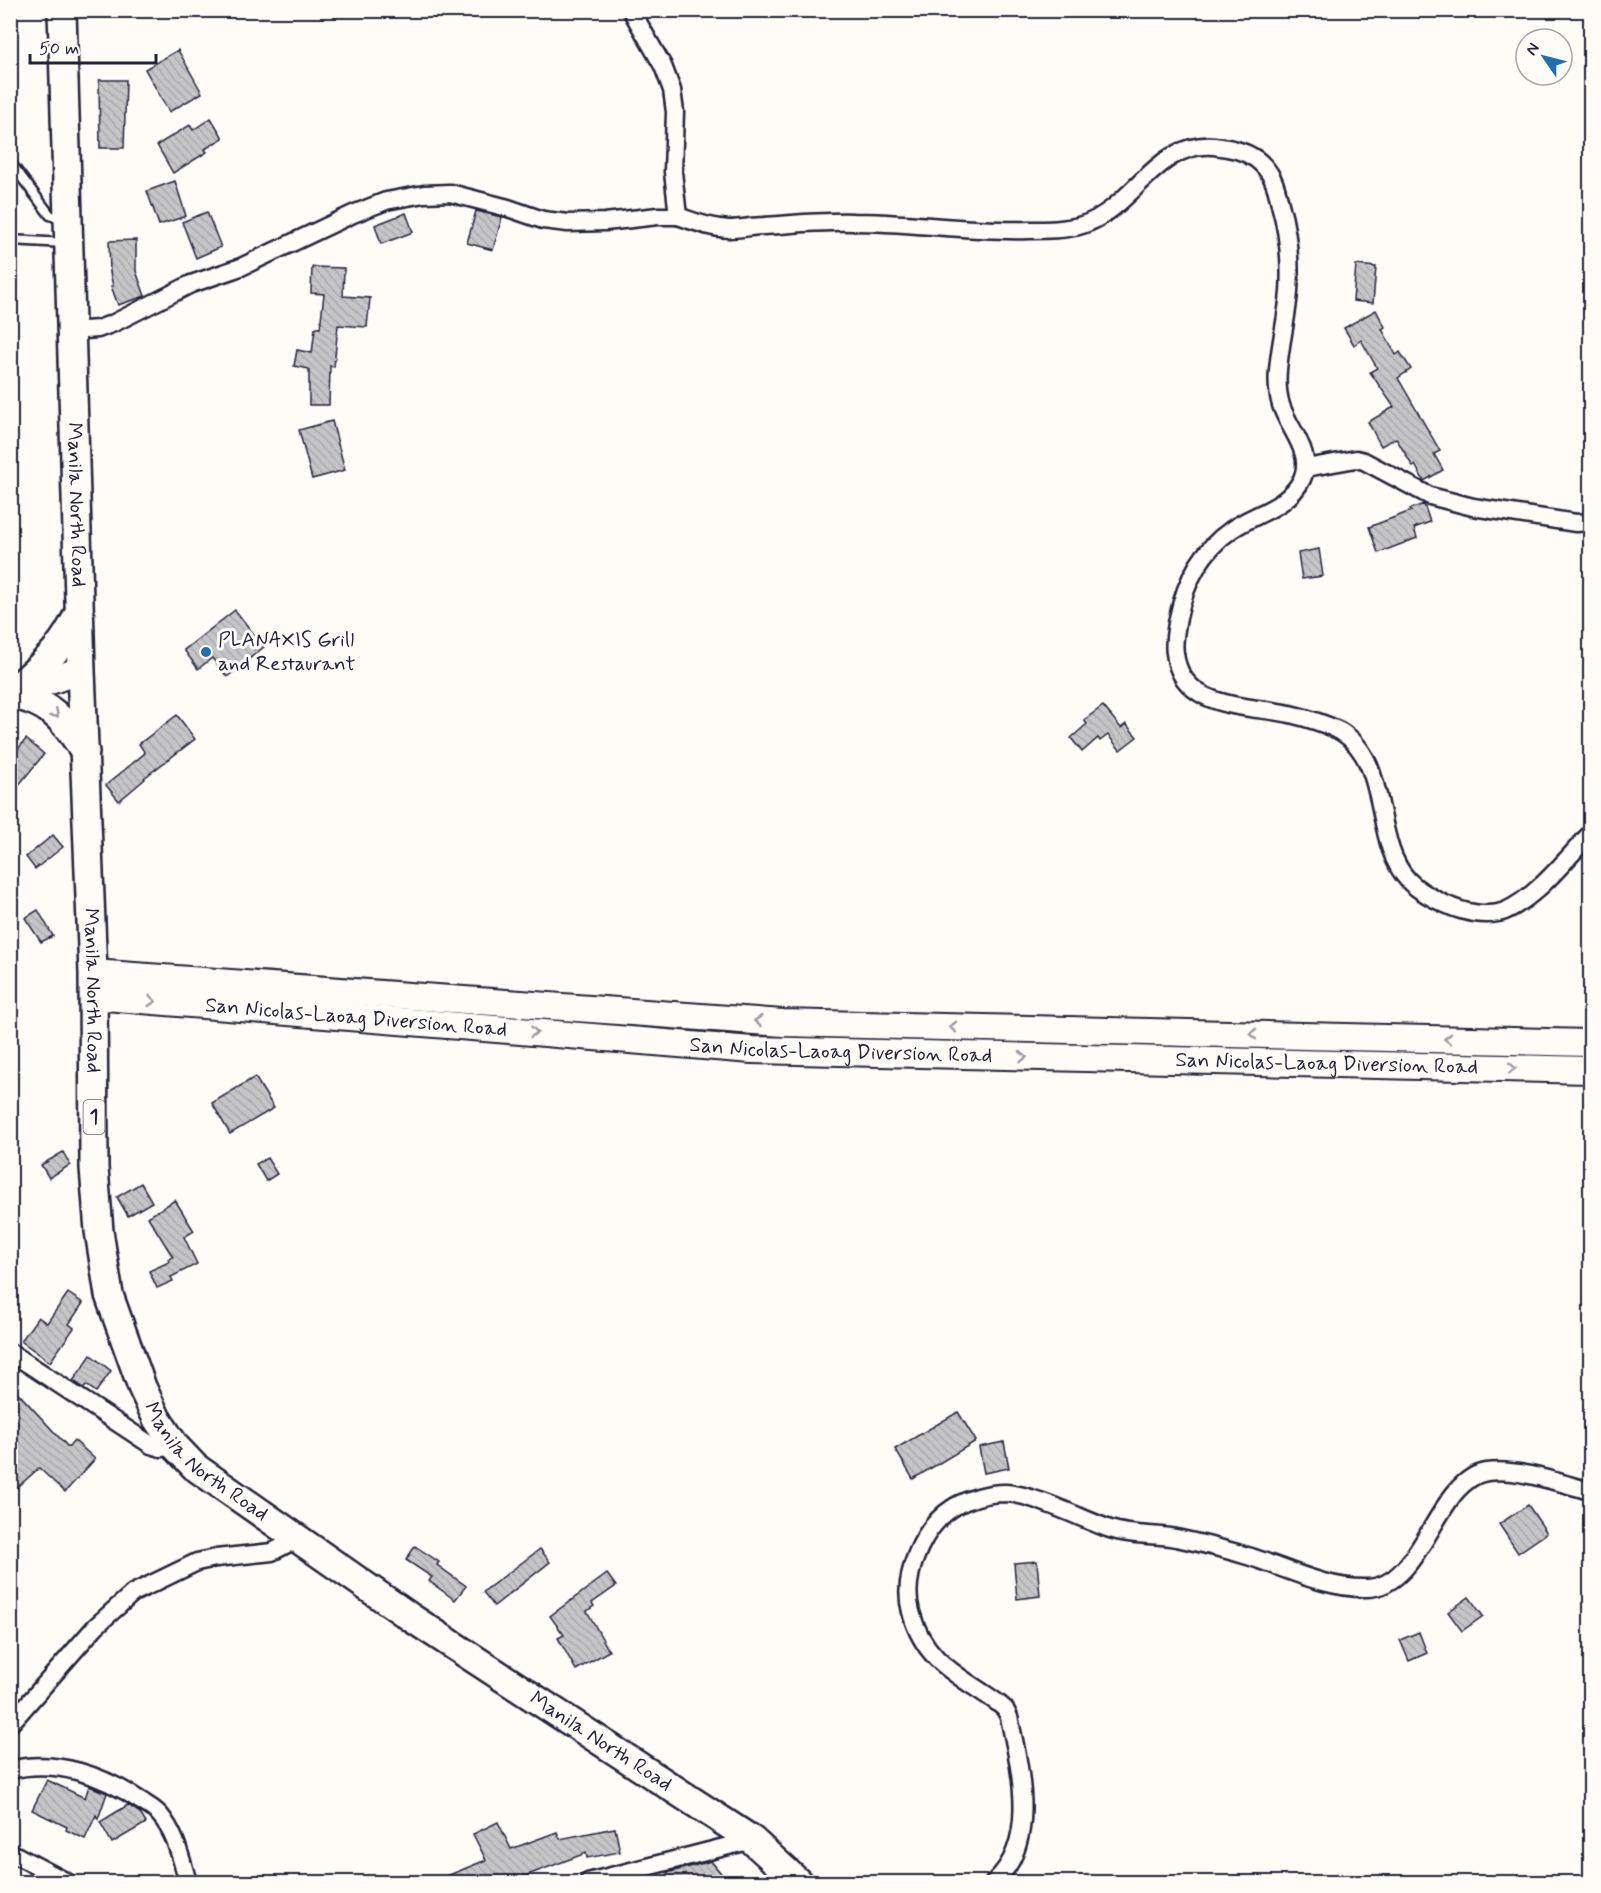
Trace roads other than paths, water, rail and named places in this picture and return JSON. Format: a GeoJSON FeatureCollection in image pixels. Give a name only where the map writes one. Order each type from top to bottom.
{"type":"FeatureCollection","features":[{"type":"Feature","properties":{"kind":"highway","name":"Manila North Road"},"geometry":{"type":"LineString","coordinates":[[63,10],[79,610],[93,985],[94,1168],[99,1231],[109,1295],[141,1387],[157,1419],[175,1446],[195,1467],[413,1619],[752,1840],[798,1882]]}},
{"type":"Feature","properties":{"kind":"highway"},"geometry":{"type":"LineString","coordinates":[[10,694],[47,661],[61,645],[70,632],[79,610]]}},
{"type":"Feature","properties":{"kind":"highway"},"geometry":{"type":"LineString","coordinates":[[10,694],[35,700],[47,707],[70,728],[85,752]]}},
{"type":"Feature","properties":{"kind":"main road"},"geometry":{"type":"LineString","coordinates":[[10,694],[81,670]]}},
{"type":"Feature","properties":{"kind":"main road","name":"San Nicolas-Laoag Diversion Road"},"geometry":{"type":"LineString","coordinates":[[93,985],[783,1023],[1590,1042]]}},
{"type":"Feature","properties":{"kind":"main road","name":"San Nicolas-Laoag Diversion Road"},"geometry":{"type":"LineString","coordinates":[[93,985],[752,1050],[1590,1070]]}},
{"type":"Feature","properties":{"kind":"street"},"geometry":{"type":"LineString","coordinates":[[632,10],[663,66],[672,90],[675,112],[673,172],[678,216]]}},
{"type":"Feature","properties":{"kind":"street"},"geometry":{"type":"LineString","coordinates":[[71,331],[98,329],[114,323],[191,284],[242,267],[353,214],[386,201],[424,194],[459,195],[543,220],[568,224],[678,216],[705,226],[733,229],[853,222],[998,231],[1059,230],[1082,225],[1104,216],[1124,200],[1159,164],[1185,148],[1206,146],[1233,148],[1252,155],[1274,178],[1285,221],[1290,264],[1289,295],[1277,374],[1280,404],[1305,455],[1306,468],[1295,491],[1281,503],[1230,530],[1203,557],[1190,578],[1181,603],[1175,637],[1175,655],[1183,678],[1194,689],[1218,701],[1314,720],[1349,738],[1361,752],[1372,776],[1381,801],[1387,839],[1395,861],[1405,878],[1417,888],[1452,907],[1474,913],[1503,912],[1524,899],[1547,879],[1590,834]]}},
{"type":"Feature","properties":{"kind":"street"},"geometry":{"type":"LineString","coordinates":[[1306,468],[1356,459],[1364,460],[1430,495],[1473,507],[1576,523],[1590,522]]}},
{"type":"Feature","properties":{"kind":"street"},"geometry":{"type":"LineString","coordinates":[[10,1352],[151,1445],[161,1448],[175,1446]]}},
{"type":"Feature","properties":{"kind":"street"},"geometry":{"type":"LineString","coordinates":[[994,1882],[1004,1872],[1011,1858],[1019,1836],[1022,1812],[1022,1784],[1009,1717],[998,1703],[932,1656],[918,1634],[910,1608],[910,1577],[918,1552],[938,1521],[954,1507],[974,1499],[1007,1493],[1031,1499],[1126,1534],[1178,1538],[1248,1556],[1334,1584],[1371,1588],[1388,1582],[1403,1569],[1417,1553],[1452,1496],[1475,1475],[1488,1472],[1509,1473],[1590,1491]]}},
{"type":"Feature","properties":{"kind":"street"},"geometry":{"type":"LineString","coordinates":[[10,1724],[96,1626],[133,1593],[197,1562],[272,1552],[297,1539]]}},
{"type":"Feature","properties":{"kind":"street"},"geometry":{"type":"LineString","coordinates":[[10,1770],[27,1766],[66,1768],[96,1776],[129,1793],[158,1813],[172,1832],[188,1882]]}},
{"type":"Feature","properties":{"kind":"street"},"geometry":{"type":"LineString","coordinates":[[588,1882],[752,1840]]}},
{"type":"Feature","properties":{"kind":"street"},"geometry":{"type":"LineString","coordinates":[[10,1852],[67,1882]]}},
{"type":"Feature","properties":{"kind":"lane"},"geometry":{"type":"LineString","coordinates":[[10,162],[50,215],[57,219],[68,232]]}},
{"type":"Feature","properties":{"kind":"lane"},"geometry":{"type":"LineString","coordinates":[[10,240],[68,232]]}},
{"type":"Feature","properties":{"kind":"place","name":"PLANAXIS Grill and Restaurant"},"geometry":{"type":"Point","coordinates":[206,652]}}]}
